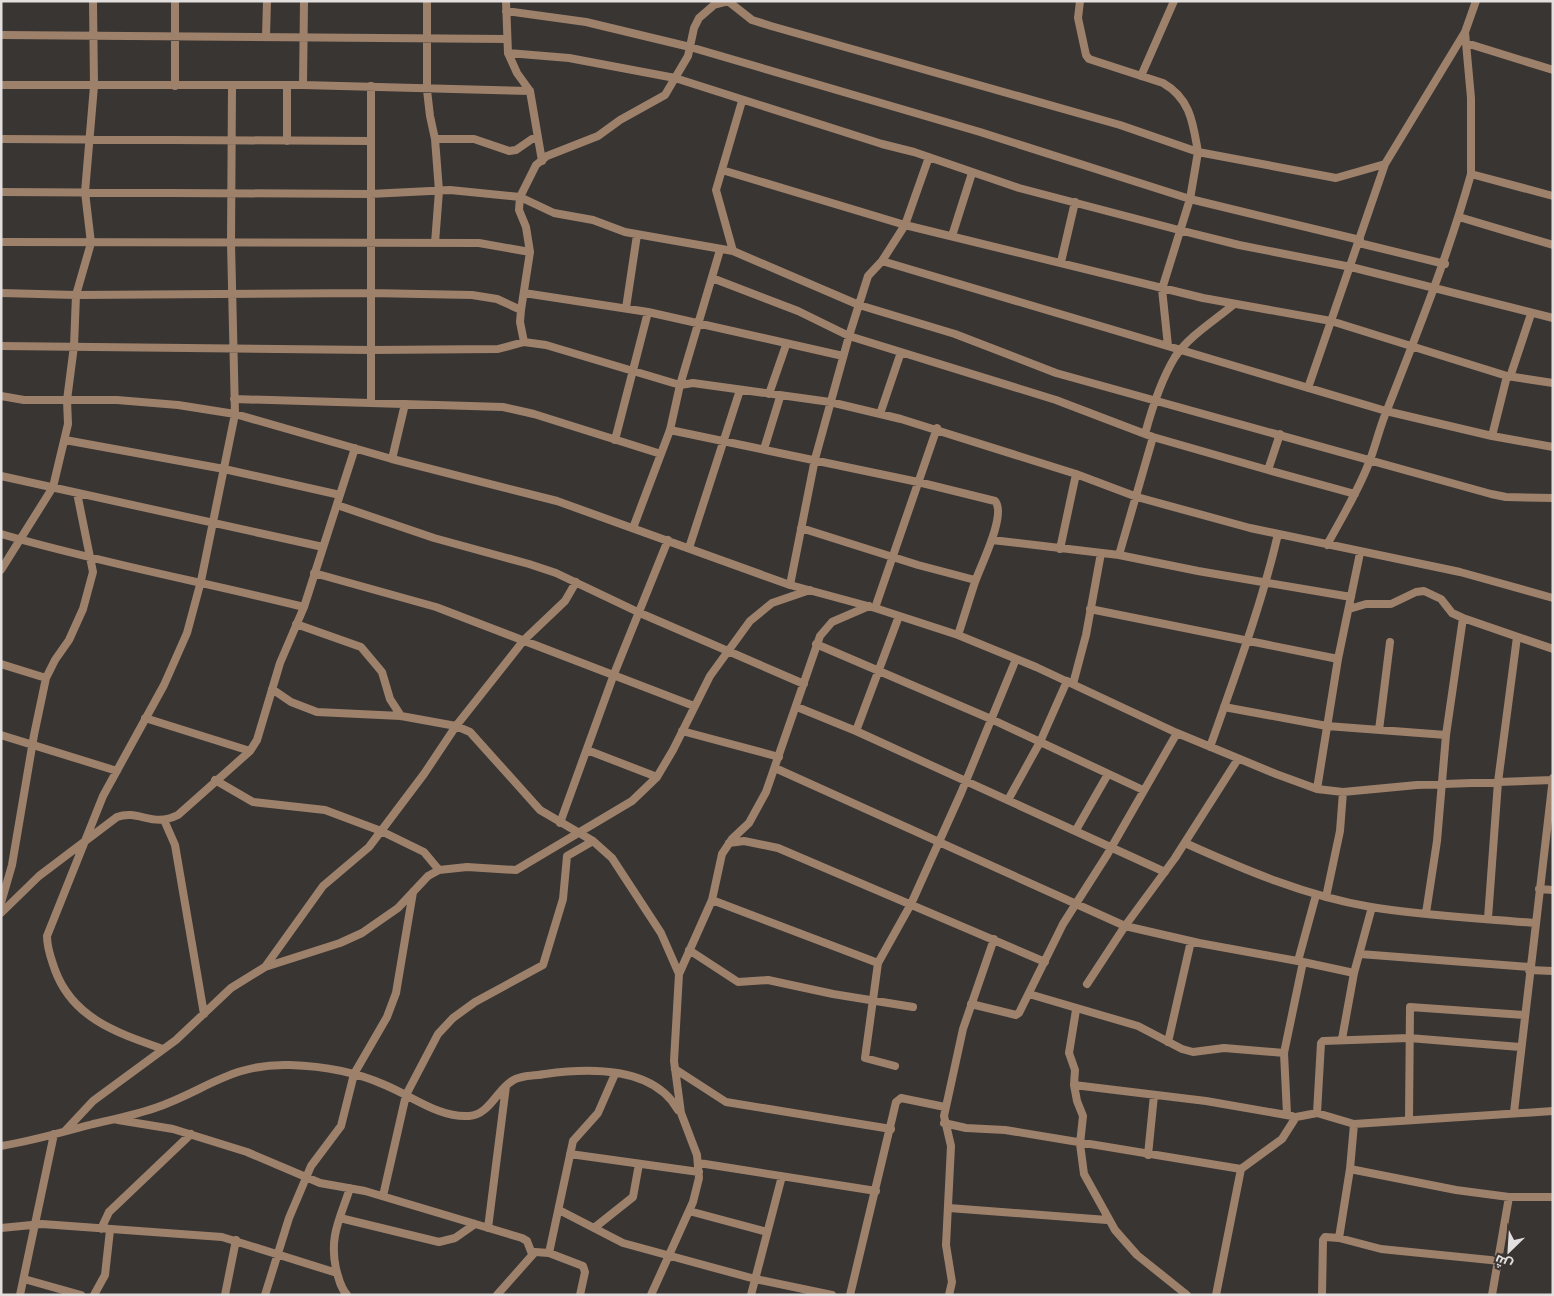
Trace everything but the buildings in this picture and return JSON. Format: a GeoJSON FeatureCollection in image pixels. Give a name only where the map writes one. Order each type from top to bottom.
{"type":"FeatureCollection","features":[{"type":"Feature","properties":{"kind":"street"},"geometry":{"type":"LineString","coordinates":[[1,570],[53,487],[68,424],[67,400],[74,346],[76,295],[91,243],[85,192],[94,86],[93,1]]}},
{"type":"Feature","properties":{"kind":"street"},"geometry":{"type":"LineString","coordinates":[[174,86],[175,1]]}},
{"type":"Feature","properties":{"kind":"street"},"geometry":{"type":"LineString","coordinates":[[266,36],[267,1]]}},
{"type":"Feature","properties":{"kind":"street"},"geometry":{"type":"LineString","coordinates":[[303,85],[304,1]]}},
{"type":"Feature","properties":{"kind":"street"},"geometry":{"type":"LineString","coordinates":[[427,1],[428,90],[430,116],[435,139],[438,191],[435,243]]}},
{"type":"Feature","properties":{"kind":"street"},"geometry":{"type":"LineString","coordinates":[[506,1],[508,53],[517,73],[530,91],[542,161]]}},
{"type":"Feature","properties":{"kind":"street"},"geometry":{"type":"LineString","coordinates":[[524,342],[520,322],[530,252],[526,227],[519,210],[520,197],[536,165],[598,136],[620,120],[665,95],[688,56],[699,18],[714,5],[728,1],[752,20],[1120,125],[1198,152],[1336,178],[1385,164]]}},
{"type":"Feature","properties":{"kind":"street"},"geometry":{"type":"LineString","coordinates":[[1080,1],[1078,18],[1086,55],[1089,59],[1163,83],[1182,97],[1192,115],[1198,152],[1190,199],[1162,289],[1168,346]]}},
{"type":"Feature","properties":{"kind":"street"},"geometry":{"type":"LineString","coordinates":[[1141,76],[1174,1]]}},
{"type":"Feature","properties":{"kind":"street"},"geometry":{"type":"LineString","coordinates":[[1308,388],[1385,164],[1465,32],[1476,1]]}},
{"type":"Feature","properties":{"kind":"street"},"geometry":{"type":"LineString","coordinates":[[506,11],[586,22],[690,47],[980,132],[1190,199],[1444,264]]}},
{"type":"Feature","properties":{"kind":"street"},"geometry":{"type":"LineString","coordinates":[[1327,545],[1355,494],[1369,461],[1386,411],[1413,348],[1444,264],[1472,174],[1471,98],[1465,32]]}},
{"type":"Feature","properties":{"kind":"street"},"geometry":{"type":"LineString","coordinates":[[1,35],[94,34],[506,39]]}},
{"type":"Feature","properties":{"kind":"street"},"geometry":{"type":"LineString","coordinates":[[1466,42],[1553,70]]}},
{"type":"Feature","properties":{"kind":"street"},"geometry":{"type":"LineString","coordinates":[[508,53],[569,58],[674,78],[742,101],[1075,202],[1239,245],[1351,267],[1531,314],[1553,318]]}},
{"type":"Feature","properties":{"kind":"street"},"geometry":{"type":"LineString","coordinates":[[1,85],[303,85],[371,86],[428,90],[530,91]]}},
{"type":"Feature","properties":{"kind":"street"},"geometry":{"type":"LineString","coordinates":[[163,1049],[96,1022],[73,1002],[60,983],[47,948],[47,936],[103,796],[164,685],[187,633],[201,582],[234,414],[231,243],[233,193],[232,86]]}},
{"type":"Feature","properties":{"kind":"street"},"geometry":{"type":"LineString","coordinates":[[286,141],[287,86]]}},
{"type":"Feature","properties":{"kind":"street"},"geometry":{"type":"LineString","coordinates":[[371,86],[371,402]]}},
{"type":"Feature","properties":{"kind":"street"},"geometry":{"type":"LineString","coordinates":[[733,251],[717,200],[716,190],[742,101]]}},
{"type":"Feature","properties":{"kind":"street"},"geometry":{"type":"LineString","coordinates":[[1,138],[232,142],[371,141]]}},
{"type":"Feature","properties":{"kind":"street"},"geometry":{"type":"LineString","coordinates":[[435,139],[474,139],[509,151],[516,150],[532,139],[538,139]]}},
{"type":"Feature","properties":{"kind":"street"},"geometry":{"type":"LineString","coordinates":[[790,585],[815,460],[843,356],[868,276],[882,262],[905,225],[929,157]]}},
{"type":"Feature","properties":{"kind":"street"},"geometry":{"type":"LineString","coordinates":[[722,170],[905,225],[1060,262],[1162,289],[1233,305],[1331,321],[1508,376],[1553,383]]}},
{"type":"Feature","properties":{"kind":"street"},"geometry":{"type":"LineString","coordinates":[[952,236],[972,172]]}},
{"type":"Feature","properties":{"kind":"street"},"geometry":{"type":"LineString","coordinates":[[1472,174],[1553,196]]}},
{"type":"Feature","properties":{"kind":"street"},"geometry":{"type":"LineString","coordinates":[[1,192],[370,194],[450,190],[520,197],[554,213],[593,220],[637,235],[733,251],[859,305],[955,334],[1056,373],[1491,494],[1506,497],[1553,498]]}},
{"type":"Feature","properties":{"kind":"street"},"geometry":{"type":"LineString","coordinates":[[1060,262],[1075,202]]}},
{"type":"Feature","properties":{"kind":"street"},"geometry":{"type":"LineString","coordinates":[[1459,217],[1553,245]]}},
{"type":"Feature","properties":{"kind":"street"},"geometry":{"type":"LineString","coordinates":[[626,308],[637,235]]}},
{"type":"Feature","properties":{"kind":"street"},"geometry":{"type":"LineString","coordinates":[[1,242],[479,243],[530,252]]}},
{"type":"Feature","properties":{"kind":"street"},"geometry":{"type":"LineString","coordinates":[[633,528],[670,430],[680,384],[720,250]]}},
{"type":"Feature","properties":{"kind":"street"},"geometry":{"type":"LineString","coordinates":[[882,262],[1386,411],[1492,436],[1553,446]]}},
{"type":"Feature","properties":{"kind":"street"},"geometry":{"type":"LineString","coordinates":[[712,278],[798,311],[849,336],[1056,400],[1149,435],[1355,494]]}},
{"type":"Feature","properties":{"kind":"street"},"geometry":{"type":"LineString","coordinates":[[524,292],[648,312],[786,345],[843,356]]}},
{"type":"Feature","properties":{"kind":"street"},"geometry":{"type":"LineString","coordinates":[[1,293],[76,295],[370,293],[485,296],[521,310]]}},
{"type":"Feature","properties":{"kind":"street"},"geometry":{"type":"LineString","coordinates":[[1119,555],[1137,497],[1156,400],[1170,367],[1182,350],[1233,305]]}},
{"type":"Feature","properties":{"kind":"street"},"geometry":{"type":"LineString","coordinates":[[615,440],[648,312]]}},
{"type":"Feature","properties":{"kind":"street"},"geometry":{"type":"LineString","coordinates":[[1492,436],[1508,376],[1531,314]]}},
{"type":"Feature","properties":{"kind":"street"},"geometry":{"type":"LineString","coordinates":[[1,346],[371,350],[498,349],[524,342],[546,345],[633,372],[680,384],[693,383],[780,397],[830,402],[936,428],[1076,474],[1137,497],[1278,534],[1360,553],[1460,572],[1553,598]]}},
{"type":"Feature","properties":{"kind":"street"},"geometry":{"type":"LineString","coordinates":[[769,394],[786,345]]}},
{"type":"Feature","properties":{"kind":"street"},"geometry":{"type":"LineString","coordinates":[[880,414],[901,352]]}},
{"type":"Feature","properties":{"kind":"street"},"geometry":{"type":"LineString","coordinates":[[689,548],[740,390]]}},
{"type":"Feature","properties":{"kind":"street"},"geometry":{"type":"LineString","coordinates":[[1,396],[24,400],[178,405],[234,414],[392,459],[523,490],[790,585],[872,607],[958,635],[1070,683],[1177,733],[1317,789],[1343,792],[1442,784],[1553,779],[1534,923],[1514,1112]]}},
{"type":"Feature","properties":{"kind":"street"},"geometry":{"type":"LineString","coordinates":[[764,449],[780,397]]}},
{"type":"Feature","properties":{"kind":"street"},"geometry":{"type":"LineString","coordinates":[[234,399],[371,402],[518,410],[661,454]]}},
{"type":"Feature","properties":{"kind":"street"},"geometry":{"type":"LineString","coordinates":[[392,459],[405,404]]}},
{"type":"Feature","properties":{"kind":"street"},"geometry":{"type":"LineString","coordinates":[[652,1295],[697,1193],[699,1172],[699,1163],[681,1113],[675,1069],[679,974],[712,900],[719,859],[729,843],[749,823],[775,768],[816,644],[824,629],[832,622],[872,607],[892,557],[936,428]]}},
{"type":"Feature","properties":{"kind":"street"},"geometry":{"type":"LineString","coordinates":[[670,430],[918,482],[995,501],[998,510],[992,540],[975,580],[958,635]]}},
{"type":"Feature","properties":{"kind":"street"},"geometry":{"type":"LineString","coordinates":[[1268,470],[1280,434]]}},
{"type":"Feature","properties":{"kind":"street"},"geometry":{"type":"LineString","coordinates":[[65,440],[224,469],[340,495]]}},
{"type":"Feature","properties":{"kind":"street"},"geometry":{"type":"LineString","coordinates":[[1,913],[39,876],[116,817],[124,815],[152,821],[164,820],[178,815],[215,780],[250,751],[257,740],[272,689],[304,607],[355,448]]}},
{"type":"Feature","properties":{"kind":"street"},"geometry":{"type":"LineString","coordinates":[[1060,549],[1076,474]]}},
{"type":"Feature","properties":{"kind":"street"},"geometry":{"type":"LineString","coordinates":[[1,476],[211,524],[323,547]]}},
{"type":"Feature","properties":{"kind":"street"},"geometry":{"type":"LineString","coordinates":[[1,902],[12,865],[32,745],[46,678],[68,640],[88,597],[93,572],[92,558],[85,537],[77,493]]}},
{"type":"Feature","properties":{"kind":"street"},"geometry":{"type":"LineString","coordinates":[[337,504],[434,538],[529,564],[576,582],[640,613],[804,684]]}},
{"type":"Feature","properties":{"kind":"street"},"geometry":{"type":"LineString","coordinates":[[801,528],[892,557],[975,580]]}},
{"type":"Feature","properties":{"kind":"street"},"geometry":{"type":"LineString","coordinates":[[1,534],[92,558],[304,607]]}},
{"type":"Feature","properties":{"kind":"street"},"geometry":{"type":"LineString","coordinates":[[1210,747],[1248,641],[1278,534]]}},
{"type":"Feature","properties":{"kind":"street"},"geometry":{"type":"LineString","coordinates":[[560,823],[614,674],[668,540]]}},
{"type":"Feature","properties":{"kind":"street"},"geometry":{"type":"LineString","coordinates":[[992,540],[1119,555],[1351,596]]}},
{"type":"Feature","properties":{"kind":"street"},"geometry":{"type":"LineString","coordinates":[[1008,800],[1070,683],[1086,635],[1101,553]]}},
{"type":"Feature","properties":{"kind":"street"},"geometry":{"type":"LineString","coordinates":[[1317,789],[1338,659],[1360,553]]}},
{"type":"Feature","properties":{"kind":"street"},"geometry":{"type":"LineString","coordinates":[[314,573],[436,607],[694,706]]}},
{"type":"Feature","properties":{"kind":"street"},"geometry":{"type":"LineString","coordinates":[[265,966],[323,886],[362,854],[424,774],[456,726],[524,640],[565,601],[576,582]]}},
{"type":"Feature","properties":{"kind":"street"},"geometry":{"type":"LineString","coordinates":[[65,1132],[93,1101],[163,1049],[231,988],[265,966],[356,936],[391,914],[428,876],[439,870],[467,867],[516,870],[632,801],[657,777],[694,706],[728,651],[750,621],[764,608],[810,590]]}},
{"type":"Feature","properties":{"kind":"street"},"geometry":{"type":"LineString","coordinates":[[1349,609],[1366,604],[1391,604],[1416,592],[1424,591],[1441,599],[1452,612],[1463,618],[1553,649]]}},
{"type":"Feature","properties":{"kind":"street"},"geometry":{"type":"LineString","coordinates":[[1090,609],[1338,659]]}},
{"type":"Feature","properties":{"kind":"street"},"geometry":{"type":"LineString","coordinates":[[856,731],[899,616]]}},
{"type":"Feature","properties":{"kind":"street"},"geometry":{"type":"LineString","coordinates":[[1426,913],[1437,841],[1446,734],[1463,618]]}},
{"type":"Feature","properties":{"kind":"street"},"geometry":{"type":"LineString","coordinates":[[296,624],[361,647],[382,672],[390,699],[401,716]]}},
{"type":"Feature","properties":{"kind":"street"},"geometry":{"type":"LineString","coordinates":[[1488,918],[1498,782],[1518,637]]}},
{"type":"Feature","properties":{"kind":"street"},"geometry":{"type":"LineString","coordinates":[[1379,730],[1390,642]]}},
{"type":"Feature","properties":{"kind":"street"},"geometry":{"type":"LineString","coordinates":[[816,644],[991,720],[1143,790]]}},
{"type":"Feature","properties":{"kind":"street"},"geometry":{"type":"LineString","coordinates":[[895,1066],[865,1058],[878,963],[911,904],[966,780],[1016,659]]}},
{"type":"Feature","properties":{"kind":"street"},"geometry":{"type":"LineString","coordinates":[[1,664],[46,678]]}},
{"type":"Feature","properties":{"kind":"street"},"geometry":{"type":"LineString","coordinates":[[272,689],[291,702],[317,712],[401,716],[456,726],[476,738],[540,810],[593,841],[612,858],[661,932],[679,974]]}},
{"type":"Feature","properties":{"kind":"street"},"geometry":{"type":"LineString","coordinates":[[796,707],[856,731],[966,780],[1165,872]]}},
{"type":"Feature","properties":{"kind":"street"},"geometry":{"type":"LineString","coordinates":[[1224,707],[1327,726],[1446,734]]}},
{"type":"Feature","properties":{"kind":"street"},"geometry":{"type":"LineString","coordinates":[[145,718],[250,751]]}},
{"type":"Feature","properties":{"kind":"street"},"geometry":{"type":"LineString","coordinates":[[682,730],[779,757]]}},
{"type":"Feature","properties":{"kind":"street"},"geometry":{"type":"LineString","coordinates":[[971,1004],[1016,1015],[1029,994],[1076,903],[1112,846],[1177,733]]}},
{"type":"Feature","properties":{"kind":"street"},"geometry":{"type":"LineString","coordinates":[[1,735],[117,770]]}},
{"type":"Feature","properties":{"kind":"street"},"geometry":{"type":"LineString","coordinates":[[587,750],[657,777]]}},
{"type":"Feature","properties":{"kind":"street"},"geometry":{"type":"LineString","coordinates":[[1087,984],[1124,926],[1185,843],[1238,759]]}},
{"type":"Feature","properties":{"kind":"street"},"geometry":{"type":"LineString","coordinates":[[775,768],[1124,926],[1354,973]]}},
{"type":"Feature","properties":{"kind":"street"},"geometry":{"type":"LineString","coordinates":[[1076,830],[1108,774]]}},
{"type":"Feature","properties":{"kind":"street"},"geometry":{"type":"LineString","coordinates":[[215,780],[253,802],[325,810],[381,831],[424,852],[439,870]]}},
{"type":"Feature","properties":{"kind":"street"},"geometry":{"type":"LineString","coordinates":[[1326,897],[1340,831],[1343,792]]}},
{"type":"Feature","properties":{"kind":"street"},"geometry":{"type":"LineString","coordinates":[[164,820],[175,845],[204,1014]]}},
{"type":"Feature","properties":{"kind":"street"},"geometry":{"type":"LineString","coordinates":[[383,1196],[406,1095],[443,1027],[475,1002],[543,965],[563,899],[568,856],[593,841]]}},
{"type":"Feature","properties":{"kind":"street"},"geometry":{"type":"LineString","coordinates":[[729,843],[744,841],[773,846],[1045,962]]}},
{"type":"Feature","properties":{"kind":"street"},"geometry":{"type":"LineString","coordinates":[[1185,843],[1270,880],[1316,895],[1372,907],[1534,923]]}},
{"type":"Feature","properties":{"kind":"street"},"geometry":{"type":"LineString","coordinates":[[1539,889],[1553,890]]}},
{"type":"Feature","properties":{"kind":"street"},"geometry":{"type":"LineString","coordinates":[[265,1295],[278,1253],[306,1179],[319,1154],[334,1137],[345,1118],[354,1074],[387,1016],[396,994],[413,892]]}},
{"type":"Feature","properties":{"kind":"street"},"geometry":{"type":"LineString","coordinates":[[1287,1114],[1284,1053],[1300,962],[1316,895]]}},
{"type":"Feature","properties":{"kind":"street"},"geometry":{"type":"LineString","coordinates":[[712,900],[878,963]]}},
{"type":"Feature","properties":{"kind":"street"},"geometry":{"type":"LineString","coordinates":[[1342,1040],[1354,973],[1372,907]]}},
{"type":"Feature","properties":{"kind":"street"},"geometry":{"type":"LineString","coordinates":[[949,1295],[952,1282],[946,1245],[951,1146],[944,1123],[945,1107],[961,1037],[994,940]]}},
{"type":"Feature","properties":{"kind":"street"},"geometry":{"type":"LineString","coordinates":[[1168,1042],[1191,941]]}},
{"type":"Feature","properties":{"kind":"street"},"geometry":{"type":"LineString","coordinates":[[689,950],[738,982],[768,980],[913,1007]]}},
{"type":"Feature","properties":{"kind":"street"},"geometry":{"type":"LineString","coordinates":[[1360,954],[1553,971]]}},
{"type":"Feature","properties":{"kind":"street"},"geometry":{"type":"LineString","coordinates":[[1029,994],[1076,1010],[1146,1029],[1168,1042],[1192,1052],[1224,1048],[1284,1053]]}},
{"type":"Feature","properties":{"kind":"street"},"geometry":{"type":"LineString","coordinates":[[1409,1120],[1409,1038],[1412,1006],[1524,1015]]}},
{"type":"Feature","properties":{"kind":"street"},"geometry":{"type":"LineString","coordinates":[[1076,1010],[1069,1053],[1075,1070],[1074,1085],[1082,1116],[1080,1144],[1084,1174],[1107,1220],[1138,1255],[1187,1295]]}},
{"type":"Feature","properties":{"kind":"street"},"geometry":{"type":"LineString","coordinates":[[1317,1113],[1320,1043],[1323,1041],[1409,1038],[1520,1047]]}},
{"type":"Feature","properties":{"kind":"street"},"geometry":{"type":"LineString","coordinates":[[1,1146],[65,1132],[160,1106],[231,1073],[256,1067],[290,1065],[354,1074],[406,1095],[427,1107],[465,1116],[473,1116],[485,1109],[506,1086],[518,1078],[574,1070],[615,1074],[644,1080],[665,1092],[681,1113]]}},
{"type":"Feature","properties":{"kind":"street"},"geometry":{"type":"LineString","coordinates":[[675,1069],[719,1100],[726,1102],[891,1129]]}},
{"type":"Feature","properties":{"kind":"street"},"geometry":{"type":"LineString","coordinates":[[549,1253],[575,1137],[598,1113],[615,1074]]}},
{"type":"Feature","properties":{"kind":"street"},"geometry":{"type":"LineString","coordinates":[[1074,1085],[1287,1114],[1296,1117],[1317,1113],[1354,1124],[1514,1112],[1553,1111]]}},
{"type":"Feature","properties":{"kind":"street"},"geometry":{"type":"LineString","coordinates":[[488,1228],[506,1086]]}},
{"type":"Feature","properties":{"kind":"street"},"geometry":{"type":"LineString","coordinates":[[1148,1155],[1154,1095]]}},
{"type":"Feature","properties":{"kind":"street"},"geometry":{"type":"LineString","coordinates":[[850,1295],[858,1255],[898,1100],[902,1098],[945,1107]]}},
{"type":"Feature","properties":{"kind":"street"},"geometry":{"type":"LineString","coordinates":[[1220,1295],[1216,1295],[1241,1169],[1282,1139],[1296,1117]]}},
{"type":"Feature","properties":{"kind":"street"},"geometry":{"type":"LineString","coordinates":[[111,1120],[143,1122],[191,1134],[248,1152],[306,1179],[383,1196],[525,1239],[532,1254]]}},
{"type":"Feature","properties":{"kind":"street"},"geometry":{"type":"LineString","coordinates":[[944,1123],[966,1128],[1005,1130],[1080,1144],[1241,1169]]}},
{"type":"Feature","properties":{"kind":"street"},"geometry":{"type":"LineString","coordinates":[[1339,1238],[1350,1169],[1354,1124]]}},
{"type":"Feature","properties":{"kind":"street"},"geometry":{"type":"LineString","coordinates":[[20,1295],[54,1134]]}},
{"type":"Feature","properties":{"kind":"street"},"geometry":{"type":"LineString","coordinates":[[101,1229],[109,1212],[191,1134]]}},
{"type":"Feature","properties":{"kind":"street"},"geometry":{"type":"LineString","coordinates":[[570,1154],[699,1172]]}},
{"type":"Feature","properties":{"kind":"street"},"geometry":{"type":"LineString","coordinates":[[699,1163],[876,1191]]}},
{"type":"Feature","properties":{"kind":"street"},"geometry":{"type":"LineString","coordinates":[[594,1228],[633,1197],[639,1164]]}},
{"type":"Feature","properties":{"kind":"street"},"geometry":{"type":"LineString","coordinates":[[1350,1169],[1456,1190],[1509,1197],[1553,1197]]}},
{"type":"Feature","properties":{"kind":"street"},"geometry":{"type":"LineString","coordinates":[[751,1295],[782,1176]]}},
{"type":"Feature","properties":{"kind":"street"},"geometry":{"type":"LineString","coordinates":[[347,1295],[339,1283],[333,1239],[350,1188]]}},
{"type":"Feature","properties":{"kind":"street"},"geometry":{"type":"LineString","coordinates":[[1492,1295],[1500,1261],[1509,1197]]}},
{"type":"Feature","properties":{"kind":"street"},"geometry":{"type":"LineString","coordinates":[[949,1208],[1107,1220]]}},
{"type":"Feature","properties":{"kind":"street"},"geometry":{"type":"LineString","coordinates":[[559,1210],[623,1243],[755,1279],[832,1295]]}},
{"type":"Feature","properties":{"kind":"street"},"geometry":{"type":"LineString","coordinates":[[689,1211],[767,1232]]}},
{"type":"Feature","properties":{"kind":"street"},"geometry":{"type":"LineString","coordinates":[[340,1218],[439,1242],[455,1238],[475,1224]]}},
{"type":"Feature","properties":{"kind":"street"},"geometry":{"type":"LineString","coordinates":[[1,1228],[35,1225],[222,1237],[337,1273]]}},
{"type":"Feature","properties":{"kind":"street"},"geometry":{"type":"LineString","coordinates":[[94,1295],[105,1275],[110,1230]]}},
{"type":"Feature","properties":{"kind":"street"},"geometry":{"type":"LineString","coordinates":[[1322,1295],[1323,1240],[1325,1237],[1339,1238],[1381,1249],[1500,1261]]}},
{"type":"Feature","properties":{"kind":"street"},"geometry":{"type":"LineString","coordinates":[[225,1295],[236,1240]]}},
{"type":"Feature","properties":{"kind":"street"},"geometry":{"type":"LineString","coordinates":[[497,1295],[535,1252],[549,1253],[584,1268],[580,1295]]}},
{"type":"Feature","properties":{"kind":"street"},"geometry":{"type":"LineString","coordinates":[[24,1279],[81,1295]]}}]}
